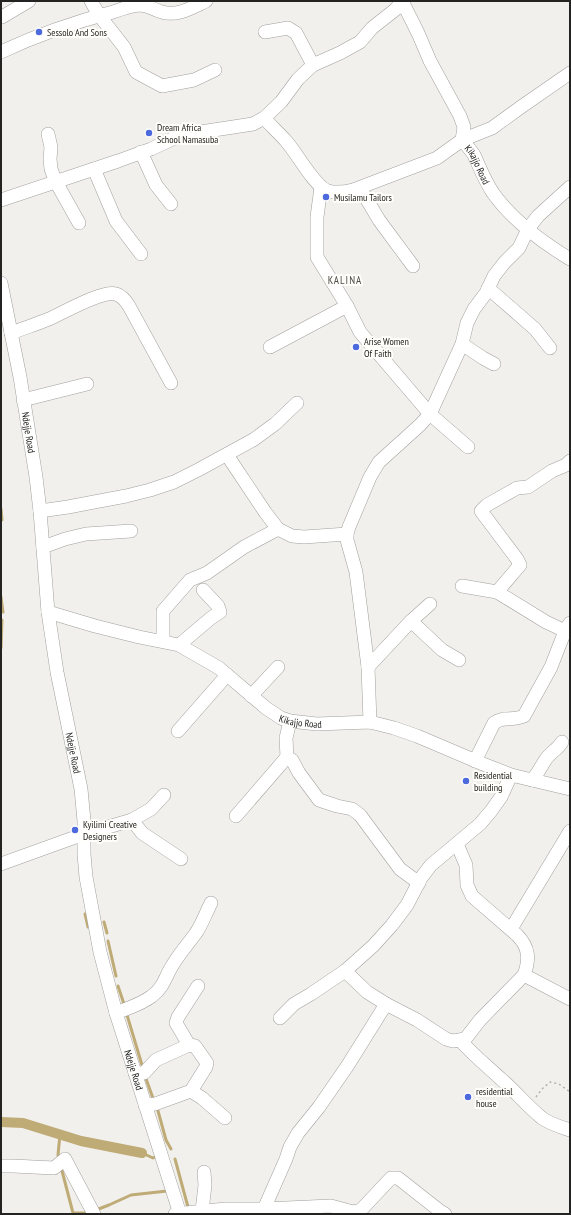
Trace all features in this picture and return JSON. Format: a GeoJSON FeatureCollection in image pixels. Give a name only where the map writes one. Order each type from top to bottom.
{"type":"FeatureCollection","features":[{"type":"Feature","properties":{"kind":"street"},"geometry":{"type":"LineString","coordinates":[[2,17],[29,1]]}},
{"type":"Feature","properties":{"kind":"street"},"geometry":{"type":"LineString","coordinates":[[91,1],[99,15],[124,47],[136,72],[162,86],[194,80],[215,70]]}},
{"type":"Feature","properties":{"kind":"street"},"geometry":{"type":"LineString","coordinates":[[1,52],[30,39],[99,15],[139,5],[150,6],[162,12],[171,13],[181,12],[206,1]]}},
{"type":"Feature","properties":{"kind":"street"},"geometry":{"type":"LineString","coordinates":[[1,200],[94,170],[142,152],[181,135],[253,124],[264,118],[281,102],[298,79],[313,65],[360,42],[372,28],[396,9],[402,1]]}},
{"type":"Feature","properties":{"kind":"street","name":"Kikajjo Road"},"geometry":{"type":"LineString","coordinates":[[402,1],[430,61],[460,116],[464,127],[462,140],[473,154],[482,175],[493,192],[505,208],[528,229],[552,248],[570,259]]}},
{"type":"Feature","properties":{"kind":"street"},"geometry":{"type":"LineString","coordinates":[[265,32],[288,28],[296,33],[313,65]]}},
{"type":"Feature","properties":{"kind":"street"},"geometry":{"type":"LineString","coordinates":[[264,118],[286,141],[321,187],[328,191],[339,192],[353,190],[437,158],[462,140],[492,128],[570,73]]}},
{"type":"Feature","properties":{"kind":"street"},"geometry":{"type":"LineString","coordinates":[[48,134],[51,148],[51,169],[56,182],[79,224]]}},
{"type":"Feature","properties":{"kind":"street"},"geometry":{"type":"LineString","coordinates":[[142,152],[156,185],[170,204]]}},
{"type":"Feature","properties":{"kind":"street"},"geometry":{"type":"LineString","coordinates":[[94,170],[116,221],[141,254]]}},
{"type":"Feature","properties":{"kind":"street"},"geometry":{"type":"LineString","coordinates":[[321,187],[317,217],[317,257],[347,306],[360,332],[430,414],[468,447]]}},
{"type":"Feature","properties":{"kind":"street"},"geometry":{"type":"LineString","coordinates":[[370,722],[368,667],[358,583],[347,540],[347,534],[370,477],[379,462],[430,414],[462,344],[467,323],[494,276],[519,248],[528,229],[538,216],[570,187]]}},
{"type":"Feature","properties":{"kind":"street"},"geometry":{"type":"LineString","coordinates":[[360,188],[379,220],[413,266]]}},
{"type":"Feature","properties":{"kind":"street","name":"Ndejje Road"},"geometry":{"type":"LineString","coordinates":[[1,283],[23,400],[40,510],[48,612],[57,672],[81,789],[84,821],[84,854],[100,952],[116,1013],[178,1214]]}},
{"type":"Feature","properties":{"kind":"street"},"geometry":{"type":"LineString","coordinates":[[488,288],[535,329],[550,348]]}},
{"type":"Feature","properties":{"kind":"street"},"geometry":{"type":"LineString","coordinates":[[11,333],[49,319],[95,298],[115,293],[123,298],[129,306],[171,383]]}},
{"type":"Feature","properties":{"kind":"street"},"geometry":{"type":"LineString","coordinates":[[270,347],[347,306]]}},
{"type":"Feature","properties":{"kind":"street"},"geometry":{"type":"LineString","coordinates":[[462,344],[494,364]]}},
{"type":"Feature","properties":{"kind":"street"},"geometry":{"type":"LineString","coordinates":[[23,400],[87,384]]}},
{"type":"Feature","properties":{"kind":"street"},"geometry":{"type":"LineString","coordinates":[[40,510],[68,507],[150,490],[174,482],[253,440],[275,424],[297,403]]}},
{"type":"Feature","properties":{"kind":"street"},"geometry":{"type":"LineString","coordinates":[[227,455],[278,529],[292,536],[304,537],[347,534]]}},
{"type":"Feature","properties":{"kind":"street"},"geometry":{"type":"LineString","coordinates":[[497,592],[520,565],[517,559],[480,512],[487,505],[517,488],[528,487],[552,471],[566,465],[570,461]]}},
{"type":"Feature","properties":{"kind":"street"},"geometry":{"type":"LineString","coordinates":[[163,642],[163,611],[190,580],[207,573],[244,547],[278,529]]}},
{"type":"Feature","properties":{"kind":"street"},"geometry":{"type":"LineString","coordinates":[[43,547],[65,539],[86,534],[131,531]]}},
{"type":"Feature","properties":{"kind":"street"},"geometry":{"type":"LineString","coordinates":[[462,586],[497,592],[546,622],[568,627],[551,667],[524,716],[519,718],[497,720],[490,729],[475,761]]}},
{"type":"Feature","properties":{"kind":"street"},"geometry":{"type":"LineString","coordinates":[[180,645],[220,612],[218,606],[203,590]]}},
{"type":"Feature","properties":{"kind":"street"},"geometry":{"type":"LineString","coordinates":[[368,667],[411,621],[430,604]]}},
{"type":"Feature","properties":{"kind":"street","name":"Kikajjo Road"},"geometry":{"type":"LineString","coordinates":[[48,612],[138,637],[180,645],[219,668],[270,711],[290,722],[317,724],[370,722],[394,728],[511,775],[570,789]]}},
{"type":"Feature","properties":{"kind":"street"},"geometry":{"type":"LineString","coordinates":[[411,621],[442,650],[459,660]]}},
{"type":"Feature","properties":{"kind":"street"},"geometry":{"type":"LineString","coordinates":[[251,696],[278,667]]}},
{"type":"Feature","properties":{"kind":"street"},"geometry":{"type":"LineString","coordinates":[[178,731],[227,675]]}},
{"type":"Feature","properties":{"kind":"street"},"geometry":{"type":"LineString","coordinates":[[236,816],[287,757],[286,738],[290,722]]}},
{"type":"Feature","properties":{"kind":"street"},"geometry":{"type":"LineString","coordinates":[[532,780],[537,775],[547,758],[562,742]]}},
{"type":"Feature","properties":{"kind":"street"},"geometry":{"type":"LineString","coordinates":[[287,757],[292,760],[299,773],[319,800],[352,809],[360,815],[400,869],[419,883]]}},
{"type":"Feature","properties":{"kind":"street"},"geometry":{"type":"LineString","coordinates":[[280,1018],[294,1004],[344,971],[373,946],[392,925],[407,905],[431,864],[480,824],[491,811],[501,797],[511,775]]}},
{"type":"Feature","properties":{"kind":"street"},"geometry":{"type":"LineString","coordinates":[[1,864],[84,834],[132,820],[151,809],[164,795]]}},
{"type":"Feature","properties":{"kind":"street"},"geometry":{"type":"LineString","coordinates":[[132,820],[142,833],[181,858]]}},
{"type":"Feature","properties":{"kind":"street"},"geometry":{"type":"LineString","coordinates":[[511,929],[570,831]]}},
{"type":"Feature","properties":{"kind":"street"},"geometry":{"type":"LineString","coordinates":[[344,971],[367,992],[417,1020],[446,1039],[453,1041],[466,1038],[480,1020],[524,975],[527,951],[524,942],[472,896],[467,885],[466,865],[457,844]]}},
{"type":"Feature","properties":{"kind":"street"},"geometry":{"type":"LineString","coordinates":[[116,1013],[143,1002],[159,990],[172,966],[197,932],[211,903]]}},
{"type":"Feature","properties":{"kind":"street"},"geometry":{"type":"LineString","coordinates":[[524,975],[570,999]]}},
{"type":"Feature","properties":{"kind":"street"},"geometry":{"type":"LineString","coordinates":[[189,1045],[176,1023],[178,1017],[198,986]]}},
{"type":"Feature","properties":{"kind":"street"},"geometry":{"type":"LineString","coordinates":[[264,1209],[290,1147],[298,1133],[320,1107],[386,1004]]}},
{"type":"Feature","properties":{"kind":"street"},"geometry":{"type":"LineString","coordinates":[[460,1040],[528,1106],[543,1118],[570,1130]]}},
{"type":"Feature","properties":{"kind":"street"},"geometry":{"type":"LineString","coordinates":[[135,1073],[144,1073],[156,1060],[189,1045],[195,1046],[207,1064],[191,1091],[155,1104],[145,1105]]}},
{"type":"Feature","properties":{"kind":"street"},"geometry":{"type":"LineString","coordinates":[[191,1091],[202,1098],[225,1118]]}},
{"type":"Feature","properties":{"kind":"street"},"geometry":{"type":"LineString","coordinates":[[1,1166],[54,1168],[65,1159],[94,1214]]}},
{"type":"Feature","properties":{"kind":"street"},"geometry":{"type":"LineString","coordinates":[[202,1211],[205,1185],[204,1172]]}},
{"type":"Feature","properties":{"kind":"street"},"geometry":{"type":"LineString","coordinates":[[178,1214],[202,1211],[331,1206],[358,1212],[391,1178],[398,1178],[440,1212],[446,1214]]}},
{"type":"Feature","properties":{"kind":"path"},"geometry":{"type":"LineString","coordinates":[[528,1106],[550,1082],[559,1084],[570,1092]]}},
{"type":"Feature","properties":{"kind":"waterway"},"geometry":{"type":"LineString","coordinates":[[1,509],[2,520]]}},
{"type":"Feature","properties":{"kind":"waterway"},"geometry":{"type":"LineString","coordinates":[[1,597],[3,612]]}},
{"type":"Feature","properties":{"kind":"waterway"},"geometry":{"type":"LineString","coordinates":[[1,648],[2,620]]}},
{"type":"Feature","properties":{"kind":"waterway"},"geometry":{"type":"LineString","coordinates":[[85,914],[88,927]]}},
{"type":"Feature","properties":{"kind":"waterway"},"geometry":{"type":"LineString","coordinates":[[104,922],[107,933]]}},
{"type":"Feature","properties":{"kind":"waterway"},"geometry":{"type":"LineString","coordinates":[[108,941],[116,976]]}},
{"type":"Feature","properties":{"kind":"waterway"},"geometry":{"type":"LineString","coordinates":[[118,986],[124,1004]]}},
{"type":"Feature","properties":{"kind":"waterway"},"geometry":{"type":"LineString","coordinates":[[127,1015],[142,1065]]}},
{"type":"Feature","properties":{"kind":"waterway"},"geometry":{"type":"LineString","coordinates":[[145,1076],[154,1101]]}},
{"type":"Feature","properties":{"kind":"waterway"},"geometry":{"type":"LineString","coordinates":[[158,1111],[166,1140],[171,1149]]}},
{"type":"Feature","properties":{"kind":"waterway"},"geometry":{"type":"LineString","coordinates":[[1,1122],[23,1123],[81,1141],[142,1153]]}},
{"type":"Feature","properties":{"kind":"waterway"},"geometry":{"type":"LineString","coordinates":[[59,1160],[60,1134]]}},
{"type":"Feature","properties":{"kind":"waterway"},"geometry":{"type":"LineString","coordinates":[[142,1153],[153,1158],[158,1155]]}},
{"type":"Feature","properties":{"kind":"waterway"},"geometry":{"type":"LineString","coordinates":[[175,1159],[188,1207]]}},
{"type":"Feature","properties":{"kind":"waterway"},"geometry":{"type":"LineString","coordinates":[[61,1167],[73,1213],[88,1213]]}},
{"type":"Feature","properties":{"kind":"waterway"},"geometry":{"type":"LineString","coordinates":[[96,1210],[131,1195],[168,1192]]}},
{"type":"Feature","properties":{"kind":"place","name":"Sessolo And Sons"},"geometry":{"type":"Point","coordinates":[39,32]}},
{"type":"Feature","properties":{"kind":"place","name":"Dream Africa School Namasuba"},"geometry":{"type":"Point","coordinates":[149,133]}},
{"type":"Feature","properties":{"kind":"place","name":"Musilamu Tailors"},"geometry":{"type":"Point","coordinates":[326,197]}},
{"type":"Feature","properties":{"kind":"place","name":"Arise Women Of Faith"},"geometry":{"type":"Point","coordinates":[356,347]}},
{"type":"Feature","properties":{"kind":"place","name":"Residential building"},"geometry":{"type":"Point","coordinates":[466,781]}},
{"type":"Feature","properties":{"kind":"place","name":"Kyilimi Creative Designers"},"geometry":{"type":"Point","coordinates":[75,830]}},
{"type":"Feature","properties":{"kind":"place","name":"residential house"},"geometry":{"type":"Point","coordinates":[468,1097]}},
{"type":"Feature","properties":{"kind":"district","name":"KALINA"},"geometry":{"type":"Point","coordinates":[345,280]}}]}
